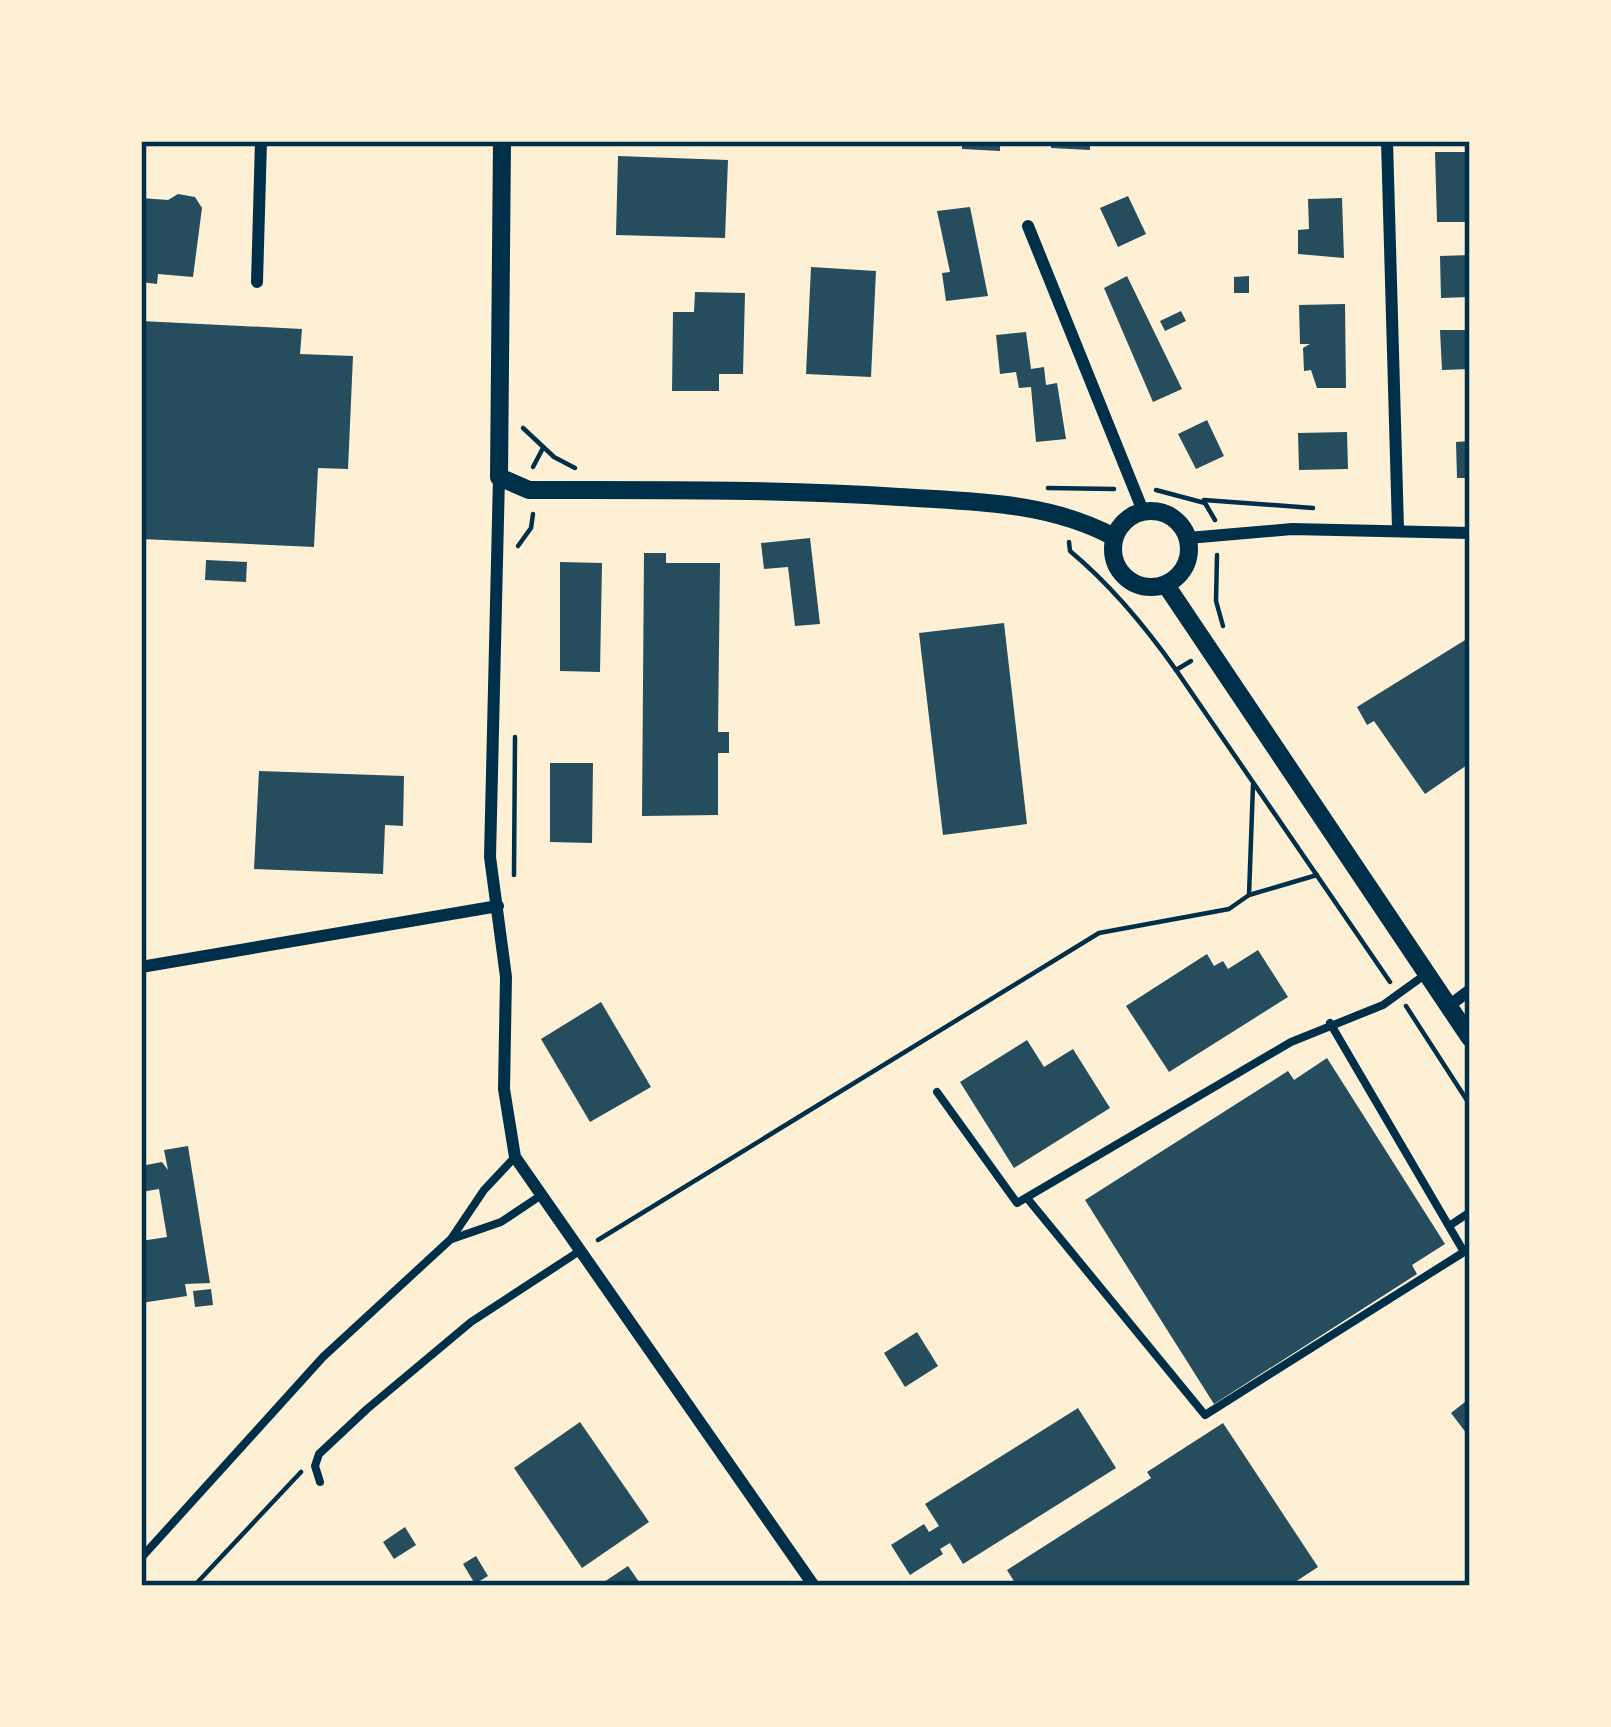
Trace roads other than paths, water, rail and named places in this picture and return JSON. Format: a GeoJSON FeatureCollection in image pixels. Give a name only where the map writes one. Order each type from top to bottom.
{"type":"FeatureCollection","features":[{"type":"Feature","properties":{"kind":"street"},"geometry":{"type":"LineString","coordinates":[[257,282],[261,141]]}},
{"type":"Feature","properties":{"kind":"street"},"geometry":{"type":"LineString","coordinates":[[502,141],[490,857],[506,977],[504,1088],[515,1157],[560,1228],[814,1586]]}},
{"type":"Feature","properties":{"kind":"street"},"geometry":{"type":"LineString","coordinates":[[1387,141],[1398,528]]}},
{"type":"Feature","properties":{"kind":"street"},"geometry":{"type":"LineString","coordinates":[[1028,226],[1143,511]]}},
{"type":"Feature","properties":{"kind":"street"},"geometry":{"type":"LineString","coordinates":[[499,478],[529,490],[805,491],[1010,505],[1053,512],[1114,537]]}},
{"type":"Feature","properties":{"kind":"street"},"geometry":{"type":"LineString","coordinates":[[1143,511],[1166,513],[1188,538],[1188,560],[1166,585],[1154,588],[1130,582],[1114,562],[1114,537],[1130,516],[1143,511]]}},
{"type":"Feature","properties":{"kind":"street"},"geometry":{"type":"LineString","coordinates":[[1188,538],[1217,532],[1356,528],[1470,533]]}},
{"type":"Feature","properties":{"kind":"street"},"geometry":{"type":"LineString","coordinates":[[1166,585],[1470,1039]]}},
{"type":"Feature","properties":{"kind":"street"},"geometry":{"type":"LineString","coordinates":[[141,967],[498,906]]}},
{"type":"Feature","properties":{"kind":"street"},"geometry":{"type":"LineString","coordinates":[[1450,1005],[1470,990]]}},
{"type":"Feature","properties":{"kind":"lane"},"geometry":{"type":"LineString","coordinates":[[937,1092],[1017,1203],[1330,1023],[1399,995],[1427,973]]}},
{"type":"Feature","properties":{"kind":"lane"},"geometry":{"type":"LineString","coordinates":[[1027,1198],[1205,1415],[1464,1252],[1330,1023]]}},
{"type":"Feature","properties":{"kind":"lane"},"geometry":{"type":"LineString","coordinates":[[141,1558],[323,1357],[451,1239],[484,1190],[515,1157]]}},
{"type":"Feature","properties":{"kind":"lane"},"geometry":{"type":"LineString","coordinates":[[451,1239],[501,1222],[542,1194]]}},
{"type":"Feature","properties":{"kind":"lane"},"geometry":{"type":"LineString","coordinates":[[1449,1226],[1470,1213]]}},
{"type":"Feature","properties":{"kind":"lane"},"geometry":{"type":"LineString","coordinates":[[320,1482],[315,1466],[319,1454],[470,1322],[578,1252]]}}]}
